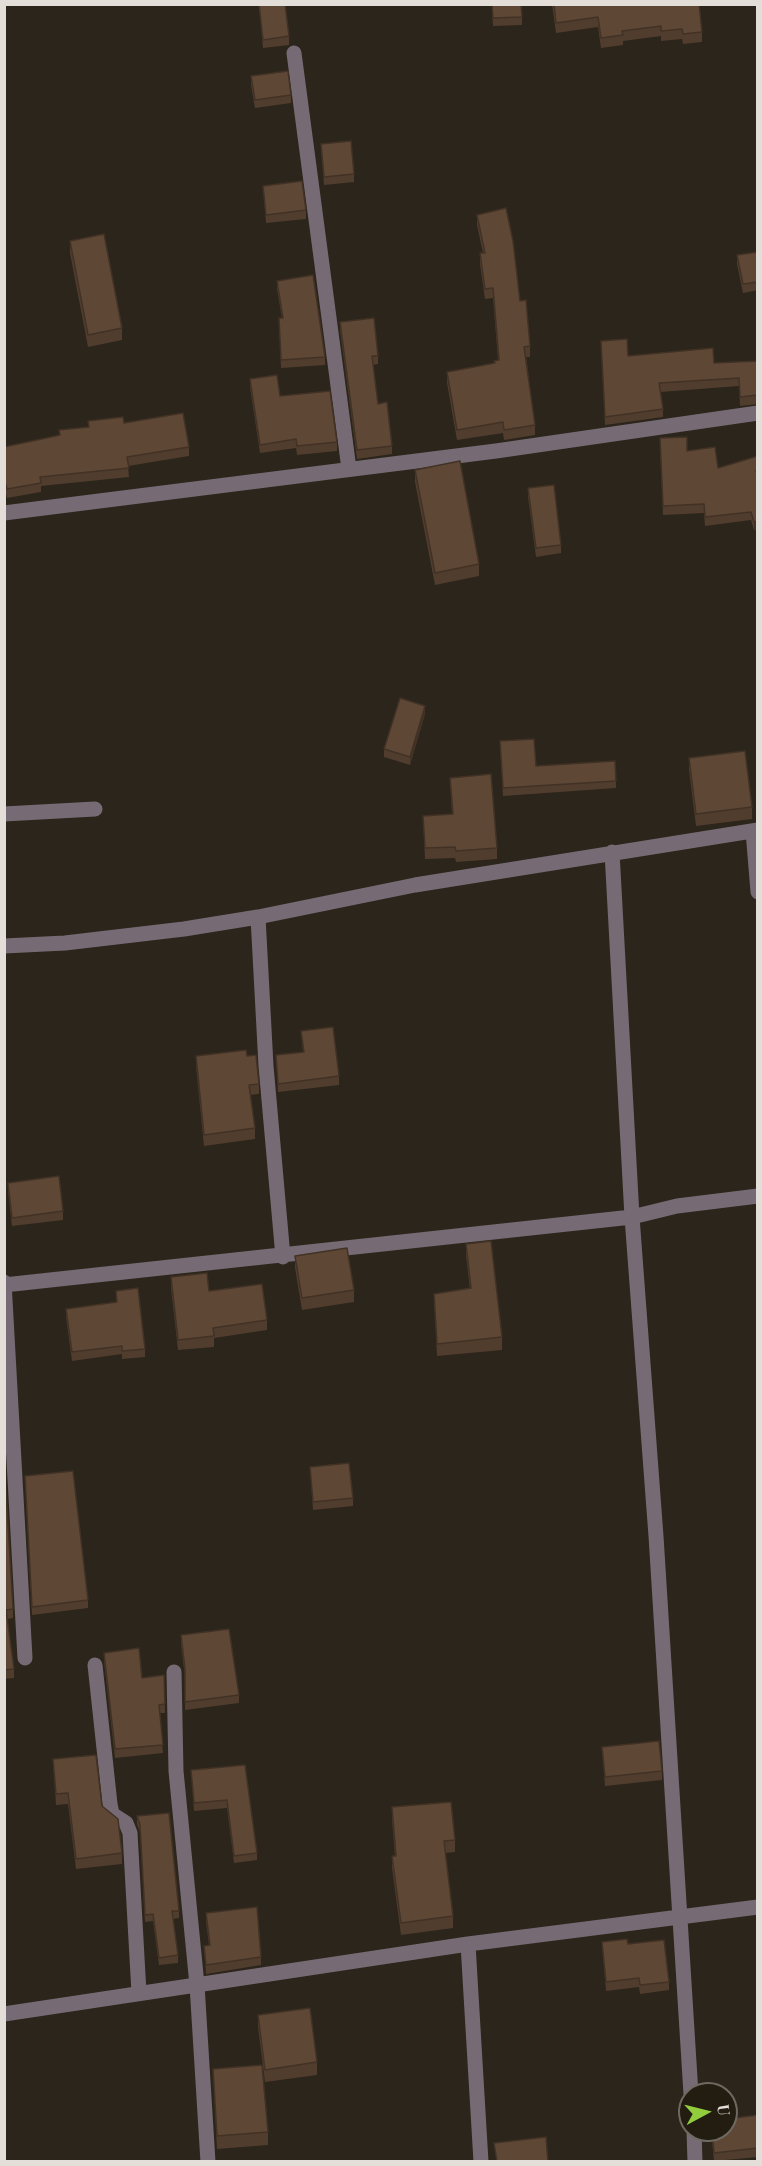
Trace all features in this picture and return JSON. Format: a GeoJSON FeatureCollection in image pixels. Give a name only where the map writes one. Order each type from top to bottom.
{"type":"FeatureCollection","features":[{"type":"Feature","properties":{"kind":"street"},"geometry":{"type":"LineString","coordinates":[[294,53],[349,469]]}},
{"type":"Feature","properties":{"kind":"street"},"geometry":{"type":"LineString","coordinates":[[4,513],[758,413]]}},
{"type":"Feature","properties":{"kind":"street"},"geometry":{"type":"LineString","coordinates":[[4,814],[95,809]]}},
{"type":"Feature","properties":{"kind":"street"},"geometry":{"type":"LineString","coordinates":[[4,946],[65,943],[258,917],[414,885],[755,831],[758,892]]}},
{"type":"Feature","properties":{"kind":"street"},"geometry":{"type":"LineString","coordinates":[[612,852],[632,1217],[691,2082]]}},
{"type":"Feature","properties":{"kind":"street"},"geometry":{"type":"LineString","coordinates":[[258,917],[267,1066],[283,1257]]}},
{"type":"Feature","properties":{"kind":"street"},"geometry":{"type":"LineString","coordinates":[[25,1658],[5,1284],[283,1257],[417,1238],[632,1217],[677,1206],[758,1196]]}},
{"type":"Feature","properties":{"kind":"street"},"geometry":{"type":"LineString","coordinates":[[95,1665],[112,1814],[126,1823],[130,1833],[139,1993]]}},
{"type":"Feature","properties":{"kind":"street"},"geometry":{"type":"LineString","coordinates":[[174,1672],[176,1771],[196,1985],[208,2162]]}},
{"type":"Feature","properties":{"kind":"street"},"geometry":{"type":"LineString","coordinates":[[4,2014],[468,1944],[681,1918],[758,1906]]}},
{"type":"Feature","properties":{"kind":"street"},"geometry":{"type":"LineString","coordinates":[[468,1944],[481,2162]]}},
{"type":"Feature","properties":{"kind":"street"},"geometry":{"type":"LineString","coordinates":[[694,2142],[695,2162]]}},
{"type":"Feature","properties":{"kind":"building"},"geometry":{"type":"Polygon","coordinates":[[[259,4],[285,4],[289,36],[263,40],[259,4]]]}},
{"type":"Feature","properties":{"kind":"building"},"geometry":{"type":"Polygon","coordinates":[[[492,4],[521,4],[522,17],[493,18],[492,4]]]}},
{"type":"Feature","properties":{"kind":"building"},"geometry":{"type":"Polygon","coordinates":[[[554,4],[699,4],[702,32],[683,34],[682,29],[661,31],[661,26],[622,31],[623,35],[601,38],[598,17],[556,23],[554,4]]]}},
{"type":"Feature","properties":{"kind":"building"},"geometry":{"type":"Polygon","coordinates":[[[288,71],[291,95],[255,100],[251,76],[288,71]]]}},
{"type":"Feature","properties":{"kind":"building"},"geometry":{"type":"Polygon","coordinates":[[[351,141],[354,174],[324,177],[321,144],[351,141]]]}},
{"type":"Feature","properties":{"kind":"building"},"geometry":{"type":"Polygon","coordinates":[[[302,181],[306,210],[266,215],[263,186],[302,181]]]}},
{"type":"Feature","properties":{"kind":"building"},"geometry":{"type":"Polygon","coordinates":[[[506,208],[513,241],[520,301],[526,300],[530,346],[524,347],[535,425],[504,430],[503,422],[457,430],[447,372],[495,363],[494,361],[499,360],[493,288],[485,289],[480,253],[485,253],[477,215],[506,208]]]}},
{"type":"Feature","properties":{"kind":"building"},"geometry":{"type":"Polygon","coordinates":[[[104,234],[122,328],[88,335],[70,241],[104,234]]]}},
{"type":"Feature","properties":{"kind":"building"},"geometry":{"type":"Polygon","coordinates":[[[758,252],[758,282],[743,284],[737,255],[758,252]]]}},
{"type":"Feature","properties":{"kind":"building"},"geometry":{"type":"Polygon","coordinates":[[[313,275],[325,357],[281,360],[279,318],[283,318],[277,281],[313,275]]]}},
{"type":"Feature","properties":{"kind":"building"},"geometry":{"type":"Polygon","coordinates":[[[374,318],[378,356],[372,356],[378,404],[387,402],[392,446],[357,450],[340,322],[374,318]]]}},
{"type":"Feature","properties":{"kind":"building"},"geometry":{"type":"Polygon","coordinates":[[[627,339],[628,356],[713,348],[714,363],[758,361],[758,395],[740,397],[739,378],[659,383],[663,409],[605,417],[601,341],[627,339]]]}},
{"type":"Feature","properties":{"kind":"building"},"geometry":{"type":"Polygon","coordinates":[[[277,375],[280,396],[330,391],[337,442],[297,446],[296,439],[260,445],[250,379],[277,375]]]}},
{"type":"Feature","properties":{"kind":"building"},"geometry":{"type":"Polygon","coordinates":[[[183,413],[189,447],[127,457],[129,468],[40,477],[41,483],[7,489],[6,485],[4,486],[4,447],[60,435],[59,430],[89,427],[88,421],[123,417],[124,423],[183,413]]]}},
{"type":"Feature","properties":{"kind":"building"},"geometry":{"type":"Polygon","coordinates":[[[687,437],[687,451],[715,447],[718,468],[758,456],[758,471],[756,471],[758,475],[758,521],[754,522],[751,512],[705,517],[704,504],[663,506],[660,438],[687,437]]]}},
{"type":"Feature","properties":{"kind":"building"},"geometry":{"type":"Polygon","coordinates":[[[460,461],[479,564],[435,573],[415,470],[460,461]]]}},
{"type":"Feature","properties":{"kind":"building"},"geometry":{"type":"Polygon","coordinates":[[[554,485],[561,545],[536,548],[528,488],[554,485]]]}},
{"type":"Feature","properties":{"kind":"building"},"geometry":{"type":"Polygon","coordinates":[[[400,698],[425,706],[410,757],[384,749],[400,698]]]}},
{"type":"Feature","properties":{"kind":"building"},"geometry":{"type":"Polygon","coordinates":[[[534,739],[536,766],[615,761],[616,781],[503,788],[500,741],[534,739]]]}},
{"type":"Feature","properties":{"kind":"building"},"geometry":{"type":"Polygon","coordinates":[[[745,751],[752,807],[696,814],[689,758],[745,751]]]}},
{"type":"Feature","properties":{"kind":"building"},"geometry":{"type":"Polygon","coordinates":[[[491,774],[497,848],[456,851],[455,847],[425,848],[423,816],[453,814],[450,778],[491,774]]]}},
{"type":"Feature","properties":{"kind":"building"},"geometry":{"type":"Polygon","coordinates":[[[333,1027],[339,1076],[278,1084],[276,1055],[304,1052],[301,1031],[333,1027]]]}},
{"type":"Feature","properties":{"kind":"building"},"geometry":{"type":"Polygon","coordinates":[[[246,1050],[247,1056],[256,1055],[259,1084],[249,1085],[255,1128],[204,1135],[196,1056],[246,1050]]]}},
{"type":"Feature","properties":{"kind":"building"},"geometry":{"type":"Polygon","coordinates":[[[59,1176],[63,1211],[12,1218],[8,1183],[59,1176]]]}},
{"type":"Feature","properties":{"kind":"building"},"geometry":{"type":"Polygon","coordinates":[[[491,1241],[502,1337],[437,1344],[434,1294],[471,1288],[466,1244],[491,1241]]]}},
{"type":"Feature","properties":{"kind":"building"},"geometry":{"type":"Polygon","coordinates":[[[347,1248],[354,1290],[302,1298],[295,1256],[347,1248]]]}},
{"type":"Feature","properties":{"kind":"building"},"geometry":{"type":"Polygon","coordinates":[[[207,1273],[209,1291],[262,1284],[267,1320],[213,1328],[214,1336],[178,1340],[171,1277],[207,1273]]]}},
{"type":"Feature","properties":{"kind":"building"},"geometry":{"type":"Polygon","coordinates":[[[138,1288],[145,1349],[122,1351],[122,1346],[72,1352],[66,1309],[117,1302],[116,1291],[138,1288]]]}},
{"type":"Feature","properties":{"kind":"building"},"geometry":{"type":"Polygon","coordinates":[[[4,1457],[13,1609],[6,1610],[14,1669],[4,1670],[4,1457]]]}},
{"type":"Feature","properties":{"kind":"building"},"geometry":{"type":"Polygon","coordinates":[[[349,1463],[353,1498],[313,1502],[310,1467],[349,1463]]]}},
{"type":"Feature","properties":{"kind":"building"},"geometry":{"type":"Polygon","coordinates":[[[73,1471],[88,1600],[32,1607],[25,1476],[73,1471]]]}},
{"type":"Feature","properties":{"kind":"building"},"geometry":{"type":"Polygon","coordinates":[[[229,1629],[239,1695],[185,1702],[185,1669],[181,1635],[229,1629]]]}},
{"type":"Feature","properties":{"kind":"building"},"geometry":{"type":"Polygon","coordinates":[[[139,1648],[142,1678],[164,1675],[165,1704],[159,1705],[163,1745],[115,1749],[104,1653],[139,1648]]]}},
{"type":"Feature","properties":{"kind":"building"},"geometry":{"type":"Polygon","coordinates":[[[659,1741],[662,1771],[605,1777],[602,1747],[659,1741]]]}},
{"type":"Feature","properties":{"kind":"building"},"geometry":{"type":"Polygon","coordinates":[[[96,1755],[102,1806],[118,1819],[122,1853],[76,1859],[68,1793],[56,1794],[53,1759],[96,1755]]]}},
{"type":"Feature","properties":{"kind":"building"},"geometry":{"type":"Polygon","coordinates":[[[245,1765],[257,1853],[234,1856],[227,1800],[194,1803],[191,1770],[245,1765]]]}},
{"type":"Feature","properties":{"kind":"building"},"geometry":{"type":"Polygon","coordinates":[[[451,1802],[455,1840],[444,1841],[453,1916],[401,1923],[392,1856],[396,1856],[392,1807],[451,1802]]]}},
{"type":"Feature","properties":{"kind":"building"},"geometry":{"type":"Polygon","coordinates":[[[169,1813],[179,1911],[172,1911],[178,1955],[159,1958],[153,1914],[145,1915],[140,1825],[137,1816],[169,1813]]]}},
{"type":"Feature","properties":{"kind":"building"},"geometry":{"type":"Polygon","coordinates":[[[257,1907],[261,1957],[206,1965],[204,1946],[210,1945],[206,1913],[257,1907]]]}},
{"type":"Feature","properties":{"kind":"building"},"geometry":{"type":"Polygon","coordinates":[[[627,1939],[628,1944],[664,1940],[669,1982],[640,1985],[639,1978],[606,1982],[602,1942],[627,1939]]]}},
{"type":"Feature","properties":{"kind":"building"},"geometry":{"type":"Polygon","coordinates":[[[310,2008],[317,2062],[265,2070],[258,2015],[310,2008]]]}},
{"type":"Feature","properties":{"kind":"building"},"geometry":{"type":"Polygon","coordinates":[[[262,2065],[268,2132],[217,2136],[213,2069],[262,2065]]]}},
{"type":"Feature","properties":{"kind":"building"},"geometry":{"type":"Polygon","coordinates":[[[758,2115],[758,2148],[714,2153],[713,2142],[738,2142],[738,2118],[758,2115]]]}},
{"type":"Feature","properties":{"kind":"building"},"geometry":{"type":"Polygon","coordinates":[[[546,2137],[548,2162],[497,2162],[494,2143],[546,2137]]]}}]}
